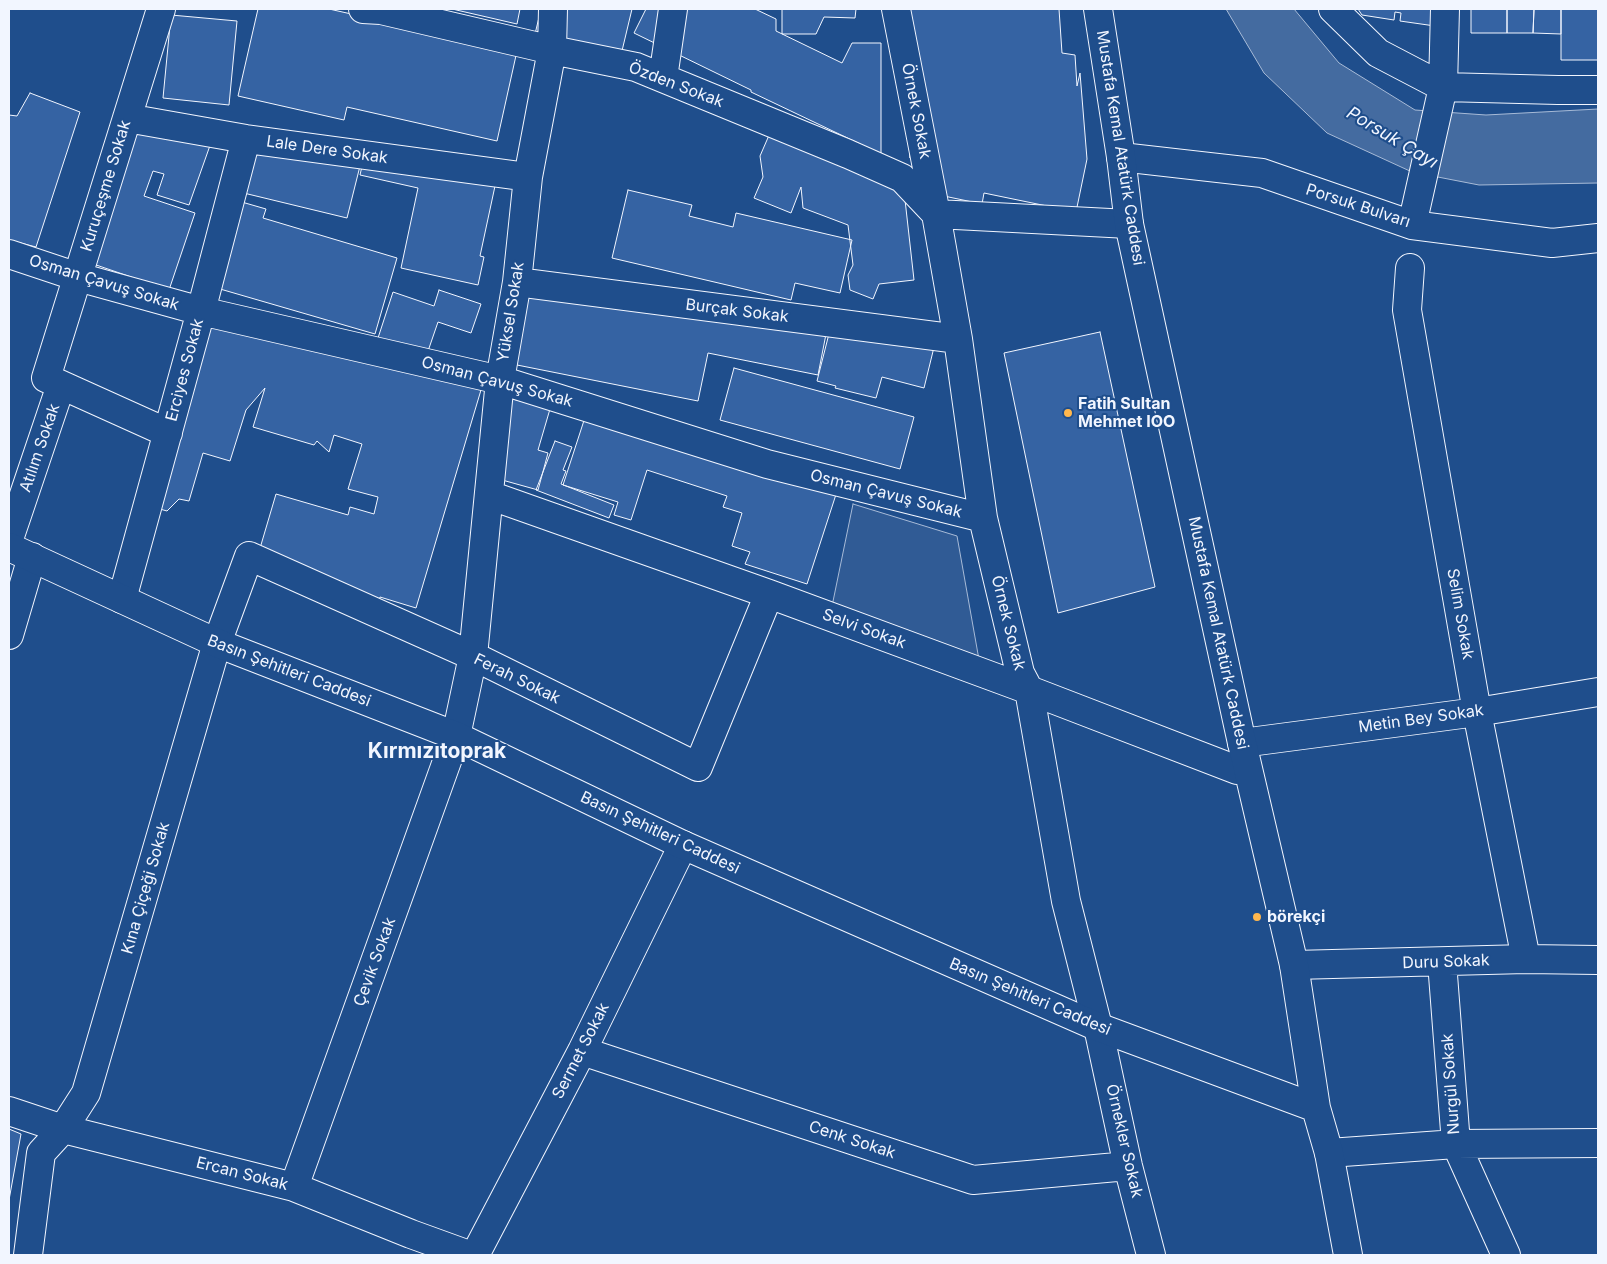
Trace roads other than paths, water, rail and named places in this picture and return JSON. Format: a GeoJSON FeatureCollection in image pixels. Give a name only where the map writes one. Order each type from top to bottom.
{"type":"FeatureCollection","features":[{"type":"Feature","properties":{"kind":"street","name":"Kuruçeşme Sokak"},"geometry":{"type":"LineString","coordinates":[[161,9],[46,378],[168,433]]}},
{"type":"Feature","properties":{"kind":"street","name":"Özden Sokak"},"geometry":{"type":"LineString","coordinates":[[375,9],[552,50],[636,67],[902,178],[936,214]]}},
{"type":"Feature","properties":{"kind":"street","name":"Yüksel Sokak"},"geometry":{"type":"LineString","coordinates":[[456,736],[473,656],[500,380],[517,282],[528,177],[552,50],[554,9]]}},
{"type":"Feature","properties":{"kind":"street"},"geometry":{"type":"LineString","coordinates":[[663,78],[673,9]]}},
{"type":"Feature","properties":{"kind":"street","name":"Örnek Sokak"},"geometry":{"type":"LineString","coordinates":[[896,9],[958,339],[983,518],[1020,673],[1029,690],[1066,901],[1098,1027]]}},
{"type":"Feature","properties":{"kind":"street","name":"Mustafa Kemal Atatürk Caddesi"},"geometry":{"type":"LineString","coordinates":[[1098,9],[1121,157],[1129,224],[1242,743],[1294,965],[1316,1108],[1329,1153],[1348,1255]]}},
{"type":"Feature","properties":{"kind":"street"},"geometry":{"type":"LineString","coordinates":[[1333,9],[1378,53],[1443,87],[1598,90]]}},
{"type":"Feature","properties":{"kind":"street"},"geometry":{"type":"LineString","coordinates":[[1412,225],[1443,87],[1445,9]]}},
{"type":"Feature","properties":{"kind":"street","name":"Lale Dere Sokak"},"geometry":{"type":"LineString","coordinates":[[127,118],[246,139],[528,177]]}},
{"type":"Feature","properties":{"kind":"street","name":"Erciyes Sokak"},"geometry":{"type":"LineString","coordinates":[[122,599],[246,139]]}},
{"type":"Feature","properties":{"kind":"street","name":"Porsuk Bulvarı"},"geometry":{"type":"LineString","coordinates":[[1121,157],[1262,173],[1412,225],[1552,243],[1598,238]]}},
{"type":"Feature","properties":{"kind":"street"},"geometry":{"type":"LineString","coordinates":[[936,214],[1129,224]]}},
{"type":"Feature","properties":{"kind":"street","name":"Osman Çavuş Sokak"},"geometry":{"type":"LineString","coordinates":[[9,254],[78,277],[201,311],[500,380],[767,464],[983,518]]}},
{"type":"Feature","properties":{"kind":"street","name":"Selim Sokak"},"geometry":{"type":"LineString","coordinates":[[1410,268],[1407,310],[1477,712],[1526,959]]}},
{"type":"Feature","properties":{"kind":"street","name":"Burçak Sokak"},"geometry":{"type":"LineString","coordinates":[[517,282],[958,339]]}},
{"type":"Feature","properties":{"kind":"street","name":"Atılım Sokak"},"geometry":{"type":"LineString","coordinates":[[9,539],[61,385]]}},
{"type":"Feature","properties":{"kind":"street","name":"Selvi Sokak"},"geometry":{"type":"LineString","coordinates":[[489,495],[769,594],[1029,690],[1236,770]]}},
{"type":"Feature","properties":{"kind":"street"},"geometry":{"type":"LineString","coordinates":[[9,635],[20,552]]}},
{"type":"Feature","properties":{"kind":"street","name":"Basın Şehitleri Caddesi"},"geometry":{"type":"LineString","coordinates":[[20,552],[217,643],[456,736],[684,845],[1098,1027],[1316,1108]]}},
{"type":"Feature","properties":{"kind":"street","name":"Ferah Sokak"},"geometry":{"type":"LineString","coordinates":[[217,643],[248,556],[473,656],[698,767],[769,594]]}},
{"type":"Feature","properties":{"kind":"street","name":"Kına Çiçeği Sokak"},"geometry":{"type":"LineString","coordinates":[[28,1255],[41,1153],[63,1129],[86,1094],[217,643]]}},
{"type":"Feature","properties":{"kind":"street","name":"Metin Bey Sokak"},"geometry":{"type":"LineString","coordinates":[[1242,743],[1477,712],[1598,692]]}},
{"type":"Feature","properties":{"kind":"street","name":"Çevik Sokak"},"geometry":{"type":"LineString","coordinates":[[294,1188],[456,736]]}},
{"type":"Feature","properties":{"kind":"street","name":"Sermet Sokak"},"geometry":{"type":"LineString","coordinates":[[475,1255],[582,1051],[684,845]]}},
{"type":"Feature","properties":{"kind":"street","name":"Duru Sokak"},"geometry":{"type":"LineString","coordinates":[[1294,965],[1526,959],[1598,960]]}},
{"type":"Feature","properties":{"kind":"street","name":"Nurgül Sokak"},"geometry":{"type":"LineString","coordinates":[[1442,962],[1456,1144],[1506,1255]]}},
{"type":"Feature","properties":{"kind":"street","name":"Örnekler Sokak"},"geometry":{"type":"LineString","coordinates":[[1098,1027],[1128,1166],[1151,1255]]}},
{"type":"Feature","properties":{"kind":"street","name":"Cenk Sokak"},"geometry":{"type":"LineString","coordinates":[[582,1051],[972,1180],[1128,1166]]}},
{"type":"Feature","properties":{"kind":"street","name":"Ercan Sokak"},"geometry":{"type":"LineString","coordinates":[[9,1111],[63,1129],[294,1188],[408,1245],[469,1255]]}},
{"type":"Feature","properties":{"kind":"street"},"geometry":{"type":"LineString","coordinates":[[1329,1153],[1456,1144],[1598,1143]]}},
{"type":"Feature","properties":{"kind":"water","name":"Porsuk Çayı"},"geometry":{"type":"Polygon","coordinates":[[[1226,9],[1294,9],[1339,63],[1415,110],[1486,115],[1598,109],[1598,183],[1479,185],[1412,172],[1327,133],[1264,73],[1226,9]]]}},
{"type":"Feature","properties":{"kind":"place","name":"Fatih Sultan Mehmet IOO"},"geometry":{"type":"Point","coordinates":[1068,413]}},
{"type":"Feature","properties":{"kind":"place","name":"börekçi"},"geometry":{"type":"Point","coordinates":[1257,917]}},
{"type":"Feature","properties":{"kind":"district","name":"Kırmızıtoprak"},"geometry":{"type":"Point","coordinates":[437,752]}}]}
